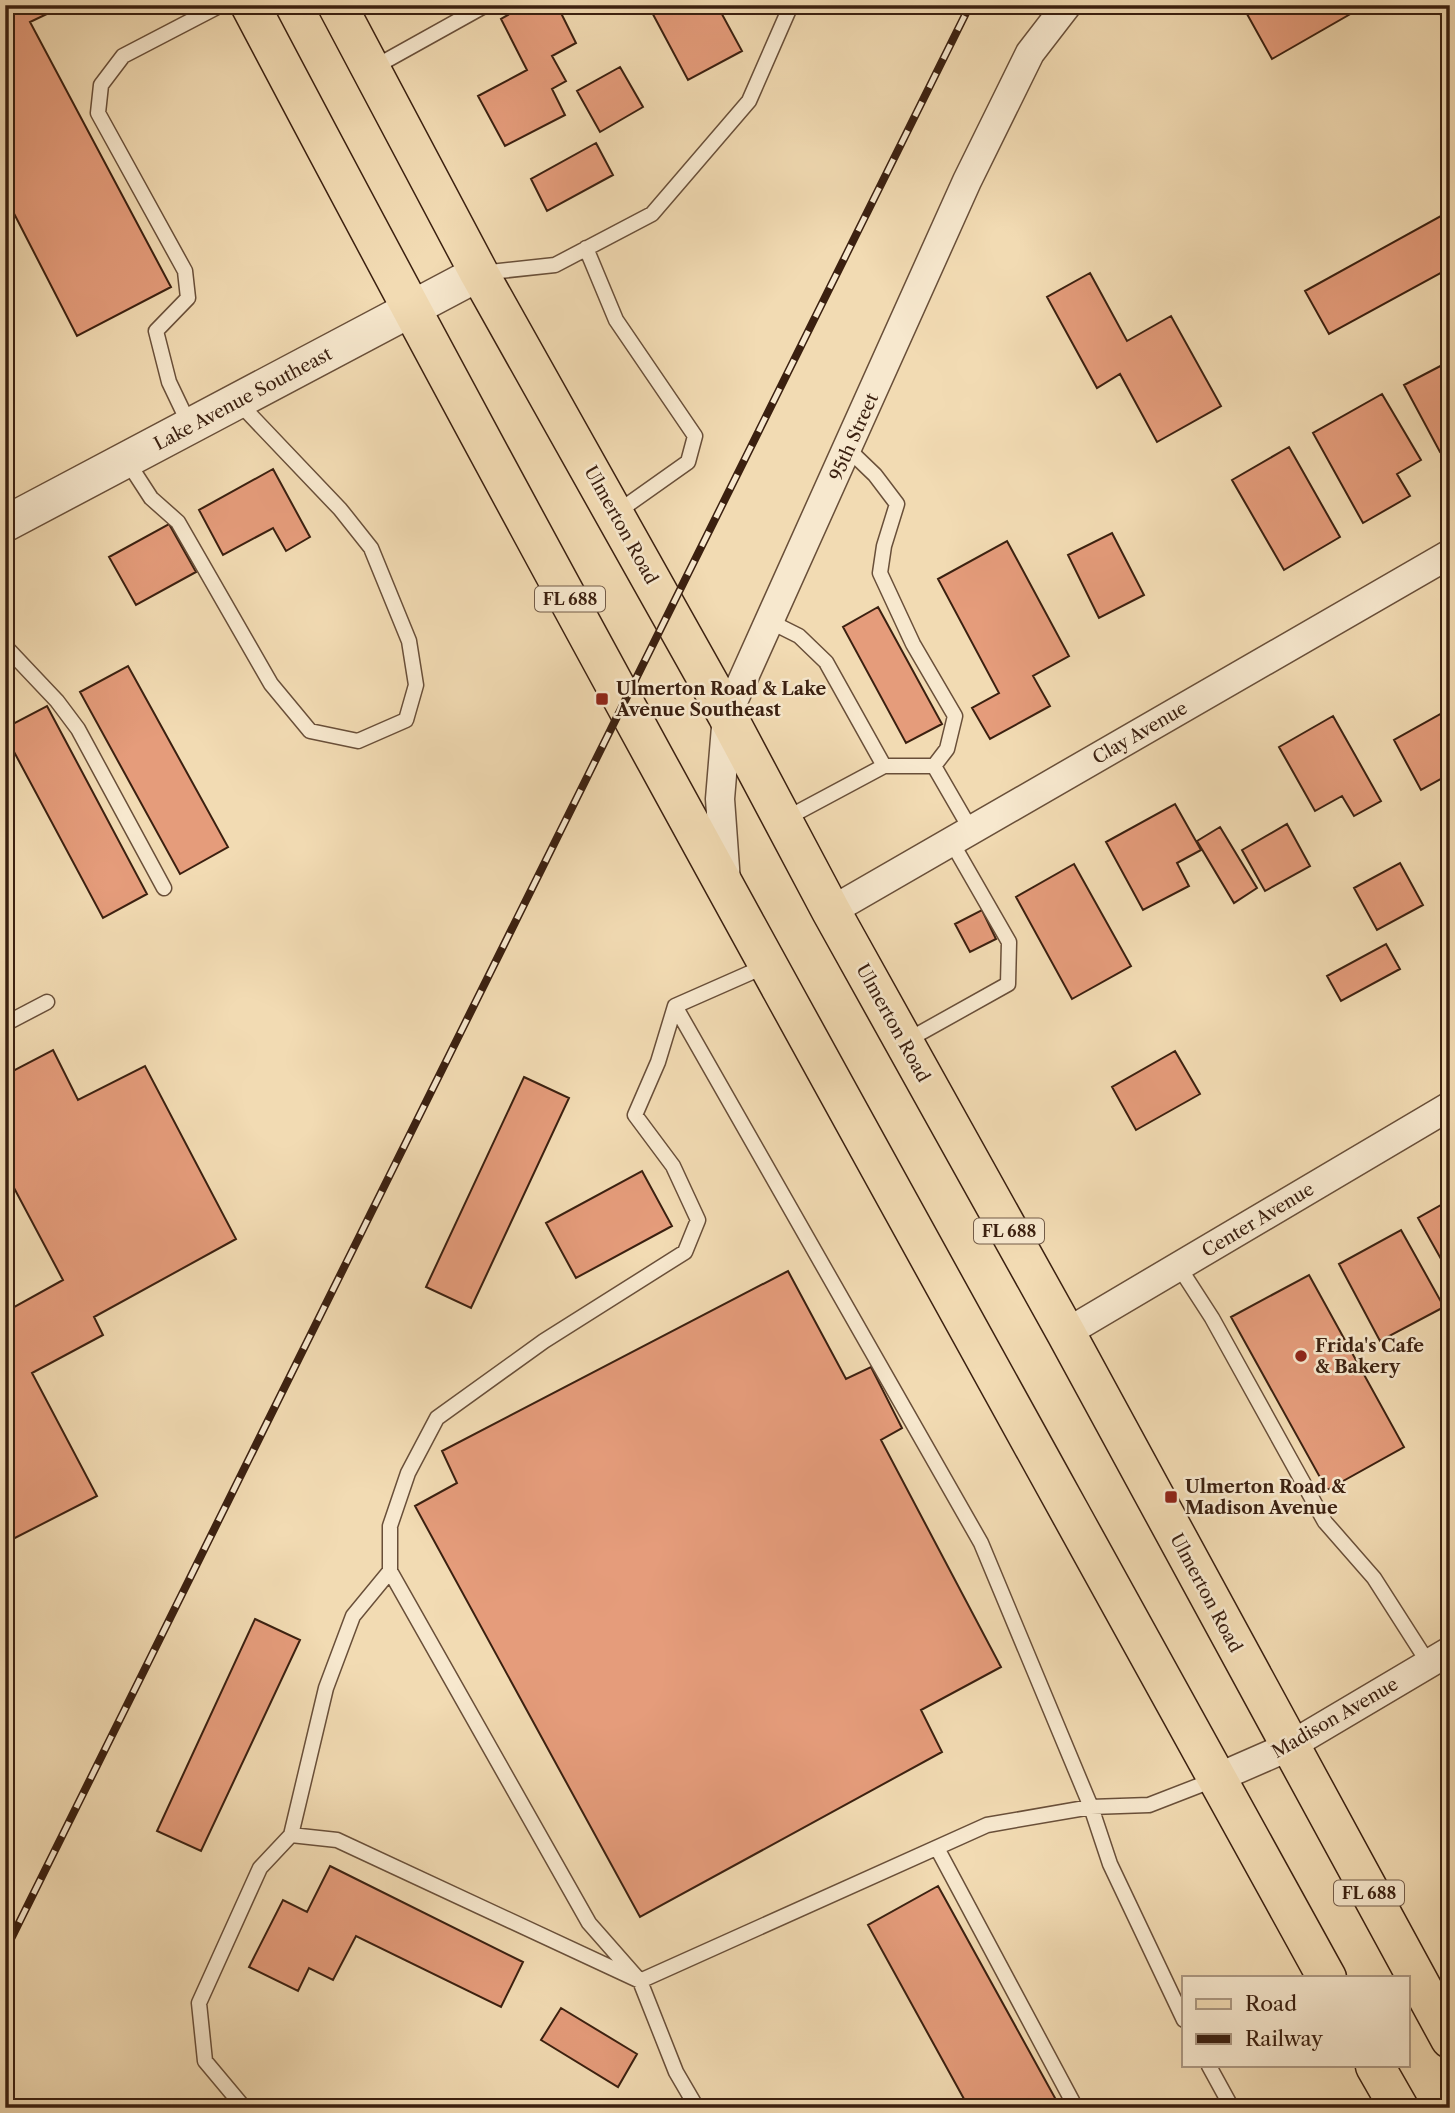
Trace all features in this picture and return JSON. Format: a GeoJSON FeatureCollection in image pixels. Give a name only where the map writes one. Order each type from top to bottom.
{"type":"FeatureCollection","features":[{"type":"Feature","properties":{"kind":"main road","name":"FL 688"},"geometry":{"type":"LineString","coordinates":[[250,5],[410,308],[727,892],[1326,1976]]}},
{"type":"Feature","properties":{"kind":"main road","name":"Ulmerton Road"},"geometry":{"type":"LineString","coordinates":[[337,5],[479,273],[727,715],[831,911],[1066,1333],[1450,2039]]}},
{"type":"Feature","properties":{"kind":"main road"},"geometry":{"type":"LineString","coordinates":[[1377,2068],[1399,2108]]}},
{"type":"Feature","properties":{"kind":"street","name":"95th Street"},"geometry":{"type":"LineString","coordinates":[[727,892],[720,799],[727,715],[849,450],[984,146],[1030,53],[1067,5]]}},
{"type":"Feature","properties":{"kind":"street","name":"Lake Avenue Southeast"},"geometry":{"type":"LineString","coordinates":[[5,524],[239,403],[479,273]]}},
{"type":"Feature","properties":{"kind":"street","name":"Clay Avenue"},"geometry":{"type":"LineString","coordinates":[[831,911],[1450,554]]}},
{"type":"Feature","properties":{"kind":"street","name":"Center Avenue"},"geometry":{"type":"LineString","coordinates":[[1066,1333],[1450,1106]]}},
{"type":"Feature","properties":{"kind":"street","name":"Madison Avenue"},"geometry":{"type":"LineString","coordinates":[[1217,1778],[1289,1747],[1440,1658]]}},
{"type":"Feature","properties":{"kind":"lane"},"geometry":{"type":"LineString","coordinates":[[191,427],[169,382],[156,331],[188,298],[185,271],[97,113],[100,85],[123,56],[221,5]]}},
{"type":"Feature","properties":{"kind":"lane"},"geometry":{"type":"LineString","coordinates":[[371,69],[486,5]]}},
{"type":"Feature","properties":{"kind":"lane"},"geometry":{"type":"LineString","coordinates":[[479,273],[555,265],[652,214],[749,101],[791,5]]}},
{"type":"Feature","properties":{"kind":"lane"},"geometry":{"type":"LineString","coordinates":[[586,248],[616,320],[695,436],[688,462],[615,514]]}},
{"type":"Feature","properties":{"kind":"lane"},"geometry":{"type":"LineString","coordinates":[[127,461],[151,498],[178,522],[271,684],[310,731],[358,741],[406,720],[416,685],[409,641],[371,548],[340,509],[239,403]]}},
{"type":"Feature","properties":{"kind":"lane"},"geometry":{"type":"LineString","coordinates":[[849,450],[875,475],[897,504],[884,546],[880,573],[914,645],[955,716],[947,749],[934,766]]}},
{"type":"Feature","properties":{"kind":"lane"},"geometry":{"type":"LineString","coordinates":[[769,621],[799,636],[826,662],[884,766]]}},
{"type":"Feature","properties":{"kind":"lane"},"geometry":{"type":"LineString","coordinates":[[5,646],[57,701],[78,729],[164,888]]}},
{"type":"Feature","properties":{"kind":"lane"},"geometry":{"type":"LineString","coordinates":[[784,820],[884,766],[934,766]]}},
{"type":"Feature","properties":{"kind":"lane"},"geometry":{"type":"LineString","coordinates":[[903,1042],[1009,984],[1009,942],[961,836],[934,766]]}},
{"type":"Feature","properties":{"kind":"lane"},"geometry":{"type":"LineString","coordinates":[[697,2108],[676,2073],[640,1981],[589,1923],[390,1571],[390,1525],[408,1473],[437,1418],[544,1341],[685,1252],[698,1220],[673,1166],[635,1115],[658,1062],[675,1006],[769,964]]}},
{"type":"Feature","properties":{"kind":"lane"},"geometry":{"type":"LineString","coordinates":[[5,1024],[47,1002]]}},
{"type":"Feature","properties":{"kind":"lane"},"geometry":{"type":"LineString","coordinates":[[675,1006],[981,1543],[1091,1807],[1110,1864],[1182,2016]]}},
{"type":"Feature","properties":{"kind":"lane"},"geometry":{"type":"LineString","coordinates":[[1178,1267],[1202,1300],[1325,1522],[1440,1658]]}},
{"type":"Feature","properties":{"kind":"lane"},"geometry":{"type":"LineString","coordinates":[[248,2108],[241,2104],[205,2061],[199,2003],[260,1868],[291,1835],[327,1688],[353,1616],[390,1571]]}},
{"type":"Feature","properties":{"kind":"lane"},"geometry":{"type":"LineString","coordinates":[[291,1835],[337,1840],[640,1981],[988,1825],[1091,1807],[1149,1805],[1217,1778]]}},
{"type":"Feature","properties":{"kind":"lane"},"geometry":{"type":"LineString","coordinates":[[937,1849],[1076,2108]]}},
{"type":"Feature","properties":{"kind":"lane"},"geometry":{"type":"LineString","coordinates":[[1210,2068],[1232,2108]]}},
{"type":"Feature","properties":{"kind":"building"},"geometry":{"type":"Polygon","coordinates":[[[5,5],[45,5],[49,13],[30,22],[171,287],[77,336],[5,196],[5,5]]]}},
{"type":"Feature","properties":{"kind":"building"},"geometry":{"type":"Polygon","coordinates":[[[525,5],[557,5],[576,43],[552,56],[566,81],[552,89],[565,115],[505,146],[478,96],[527,70],[501,19],[525,5]]]}},
{"type":"Feature","properties":{"kind":"building"},"geometry":{"type":"Polygon","coordinates":[[[648,5],[717,5],[742,51],[688,80],[648,5]]]}},
{"type":"Feature","properties":{"kind":"building"},"geometry":{"type":"Polygon","coordinates":[[[1242,5],[1366,5],[1272,59],[1242,5]]]}},
{"type":"Feature","properties":{"kind":"building"},"geometry":{"type":"Polygon","coordinates":[[[1435,5],[1450,5],[1450,31],[1435,5]]]}},
{"type":"Feature","properties":{"kind":"building"},"geometry":{"type":"Polygon","coordinates":[[[620,67],[643,107],[600,132],[577,91],[620,67]]]}},
{"type":"Feature","properties":{"kind":"building"},"geometry":{"type":"Polygon","coordinates":[[[596,143],[613,175],[547,211],[531,179],[596,143]]]}},
{"type":"Feature","properties":{"kind":"building"},"geometry":{"type":"Polygon","coordinates":[[[1450,211],[1450,268],[1329,334],[1305,291],[1450,211]]]}},
{"type":"Feature","properties":{"kind":"building"},"geometry":{"type":"Polygon","coordinates":[[[1090,273],[1127,341],[1171,316],[1221,406],[1157,442],[1120,374],[1097,388],[1047,297],[1090,273]]]}},
{"type":"Feature","properties":{"kind":"building"},"geometry":{"type":"Polygon","coordinates":[[[1450,361],[1450,447],[1440,452],[1404,385],[1450,361]]]}},
{"type":"Feature","properties":{"kind":"building"},"geometry":{"type":"Polygon","coordinates":[[[1382,394],[1421,460],[1397,474],[1410,496],[1363,523],[1313,433],[1382,394]]]}},
{"type":"Feature","properties":{"kind":"building"},"geometry":{"type":"Polygon","coordinates":[[[1289,447],[1340,537],[1284,570],[1232,480],[1289,447]]]}},
{"type":"Feature","properties":{"kind":"building"},"geometry":{"type":"Polygon","coordinates":[[[273,469],[310,537],[286,551],[273,528],[223,555],[199,510],[273,469]]]}},
{"type":"Feature","properties":{"kind":"building"},"geometry":{"type":"Polygon","coordinates":[[[169,524],[196,572],[136,605],[109,557],[169,524]]]}},
{"type":"Feature","properties":{"kind":"building"},"geometry":{"type":"Polygon","coordinates":[[[1112,533],[1144,595],[1099,618],[1068,555],[1112,533]]]}},
{"type":"Feature","properties":{"kind":"building"},"geometry":{"type":"Polygon","coordinates":[[[1007,541],[1069,656],[1033,676],[1050,706],[990,739],[972,708],[999,693],[938,579],[1007,541]]]}},
{"type":"Feature","properties":{"kind":"building"},"geometry":{"type":"Polygon","coordinates":[[[878,607],[942,724],[906,743],[843,627],[878,607]]]}},
{"type":"Feature","properties":{"kind":"building"},"geometry":{"type":"Polygon","coordinates":[[[128,666],[228,847],[180,874],[80,692],[128,666]]]}},
{"type":"Feature","properties":{"kind":"building"},"geometry":{"type":"Polygon","coordinates":[[[47,706],[147,894],[103,918],[5,735],[5,728],[47,706]]]}},
{"type":"Feature","properties":{"kind":"building"},"geometry":{"type":"Polygon","coordinates":[[[1446,711],[1450,719],[1450,774],[1421,790],[1394,740],[1446,711]]]}},
{"type":"Feature","properties":{"kind":"building"},"geometry":{"type":"Polygon","coordinates":[[[1333,716],[1381,801],[1354,816],[1342,796],[1315,811],[1279,747],[1333,716]]]}},
{"type":"Feature","properties":{"kind":"building"},"geometry":{"type":"Polygon","coordinates":[[[1175,804],[1201,850],[1177,863],[1189,886],[1143,910],[1106,842],[1175,804]]]}},
{"type":"Feature","properties":{"kind":"building"},"geometry":{"type":"Polygon","coordinates":[[[1287,824],[1310,866],[1265,891],[1242,850],[1287,824]]]}},
{"type":"Feature","properties":{"kind":"building"},"geometry":{"type":"Polygon","coordinates":[[[1220,827],[1257,888],[1234,903],[1197,841],[1220,827]]]}},
{"type":"Feature","properties":{"kind":"building"},"geometry":{"type":"Polygon","coordinates":[[[1400,863],[1423,905],[1377,930],[1354,888],[1400,863]]]}},
{"type":"Feature","properties":{"kind":"building"},"geometry":{"type":"Polygon","coordinates":[[[1074,864],[1131,966],[1072,999],[1016,897],[1074,864]]]}},
{"type":"Feature","properties":{"kind":"building"},"geometry":{"type":"Polygon","coordinates":[[[982,910],[996,939],[970,952],[955,924],[982,910]]]}},
{"type":"Feature","properties":{"kind":"building"},"geometry":{"type":"Polygon","coordinates":[[[1386,944],[1400,969],[1341,1001],[1327,976],[1386,944]]]}},
{"type":"Feature","properties":{"kind":"building"},"geometry":{"type":"Polygon","coordinates":[[[53,1050],[78,1100],[145,1066],[236,1239],[94,1317],[103,1335],[32,1373],[97,1496],[5,1543],[5,1312],[63,1280],[5,1171],[5,1075],[53,1050]]]}},
{"type":"Feature","properties":{"kind":"building"},"geometry":{"type":"Polygon","coordinates":[[[1175,1051],[1200,1094],[1136,1130],[1112,1087],[1175,1051]]]}},
{"type":"Feature","properties":{"kind":"building"},"geometry":{"type":"Polygon","coordinates":[[[524,1077],[569,1098],[471,1308],[426,1287],[524,1077]]]}},
{"type":"Feature","properties":{"kind":"building"},"geometry":{"type":"Polygon","coordinates":[[[642,1171],[672,1226],[576,1278],[546,1223],[642,1171]]]}},
{"type":"Feature","properties":{"kind":"building"},"geometry":{"type":"Polygon","coordinates":[[[1450,1200],[1450,1275],[1418,1218],[1450,1200]]]}},
{"type":"Feature","properties":{"kind":"building"},"geometry":{"type":"Polygon","coordinates":[[[1401,1230],[1444,1307],[1380,1341],[1339,1264],[1401,1230]]]}},
{"type":"Feature","properties":{"kind":"building"},"geometry":{"type":"Polygon","coordinates":[[[788,1271],[846,1379],[871,1367],[902,1428],[881,1440],[1001,1667],[921,1710],[942,1752],[640,1917],[415,1506],[457,1483],[442,1451],[788,1271]]]}},
{"type":"Feature","properties":{"kind":"building"},"geometry":{"type":"Polygon","coordinates":[[[1309,1275],[1404,1447],[1327,1490],[1231,1317],[1309,1275]]]}},
{"type":"Feature","properties":{"kind":"building"},"geometry":{"type":"Polygon","coordinates":[[[255,1619],[300,1640],[201,1851],[157,1831],[255,1619]]]}},
{"type":"Feature","properties":{"kind":"building"},"geometry":{"type":"Polygon","coordinates":[[[330,1866],[523,1962],[501,2007],[356,1936],[333,1980],[309,1968],[298,1991],[249,1967],[283,1900],[307,1912],[330,1866]]]}},
{"type":"Feature","properties":{"kind":"building"},"geometry":{"type":"Polygon","coordinates":[[[938,1886],[1060,2107],[969,2108],[868,1925],[938,1886]]]}},
{"type":"Feature","properties":{"kind":"building"},"geometry":{"type":"Polygon","coordinates":[[[561,2008],[637,2054],[618,2087],[541,2040],[561,2008]]]}},
{"type":"Feature","properties":{"kind":"railway"},"geometry":{"type":"LineString","coordinates":[[5,1951],[970,5]]}},
{"type":"Feature","properties":{"kind":"place","name":"Ulmerton Road & Lake Avenue Southeast"},"geometry":{"type":"Point","coordinates":[602,699]}},
{"type":"Feature","properties":{"kind":"place","name":"Frida's Cafe & Bakery"},"geometry":{"type":"Point","coordinates":[1301,1356]}},
{"type":"Feature","properties":{"kind":"place","name":"Ulmerton Road & Madison Avenue"},"geometry":{"type":"Point","coordinates":[1171,1497]}}]}
